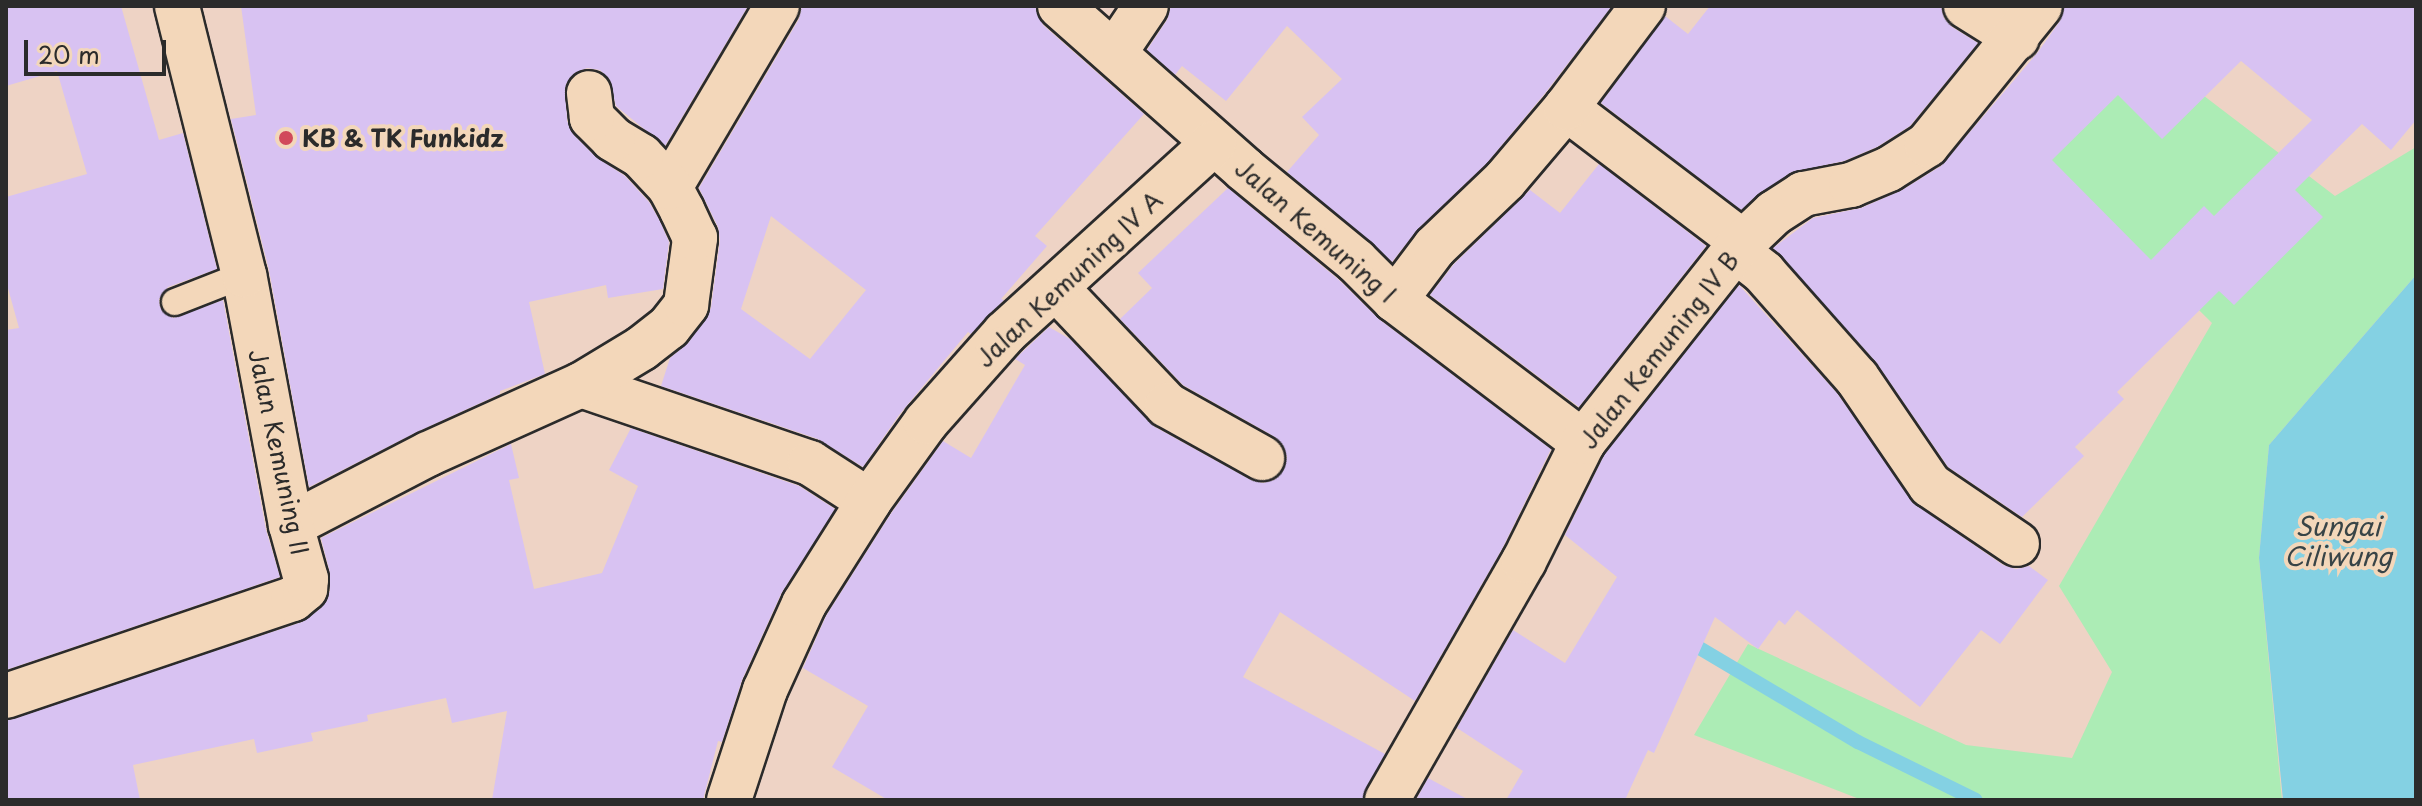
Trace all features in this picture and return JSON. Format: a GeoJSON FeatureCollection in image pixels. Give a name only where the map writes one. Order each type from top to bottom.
{"type":"FeatureCollection","features":[{"type":"Feature","properties":{"kind":"street","name":"Jalan Kemuning II"},"geometry":{"type":"LineString","coordinates":[[6,696],[299,596],[306,579],[291,525],[244,275],[177,6]]}},
{"type":"Feature","properties":{"kind":"street"},"geometry":{"type":"LineString","coordinates":[[670,187],[777,6]]}},
{"type":"Feature","properties":{"kind":"street","name":"Jalan Kemuning I"},"geometry":{"type":"LineString","coordinates":[[1060,6],[1214,143],[1356,261],[1395,300],[1583,442]]}},
{"type":"Feature","properties":{"kind":"street"},"geometry":{"type":"LineString","coordinates":[[1115,52],[1146,6]]}},
{"type":"Feature","properties":{"kind":"street"},"geometry":{"type":"LineString","coordinates":[[1395,300],[1435,247],[1505,180],[1566,108],[1643,6]]}},
{"type":"Feature","properties":{"kind":"street"},"geometry":{"type":"LineString","coordinates":[[1966,6],[2029,22]]}},
{"type":"Feature","properties":{"kind":"street","name":"Jalan Kemuning IV B"},"geometry":{"type":"LineString","coordinates":[[1387,800],[1524,561],[1583,442],[1740,247],[1774,213],[1803,194],[1851,185],[1889,169],[1927,145],[2029,22]]}},
{"type":"Feature","properties":{"kind":"street"},"geometry":{"type":"LineString","coordinates":[[291,525],[428,454],[581,385],[642,348],[669,327],[686,305],[695,238],[670,187],[641,156],[613,139],[592,118],[589,93]]}},
{"type":"Feature","properties":{"kind":"street"},"geometry":{"type":"LineString","coordinates":[[1566,108],[1740,247],[1857,378],[1930,485],[2017,544]]}},
{"type":"Feature","properties":{"kind":"street","name":"Jalan Kemuning IV A"},"geometry":{"type":"LineString","coordinates":[[729,800],[765,690],[804,604],[869,501],[926,422],[1005,333],[1057,289],[1214,143]]}},
{"type":"Feature","properties":{"kind":"street"},"geometry":{"type":"LineString","coordinates":[[1057,289],[1167,405],[1262,458]]}},
{"type":"Feature","properties":{"kind":"street"},"geometry":{"type":"LineString","coordinates":[[581,385],[810,463],[869,501]]}},
{"type":"Feature","properties":{"kind":"lane"},"geometry":{"type":"LineString","coordinates":[[175,302],[244,275]]}},
{"type":"Feature","properties":{"kind":"green space"},"geometry":{"type":"Polygon","coordinates":[[[2094,12],[2335,196],[2416,147],[2416,275],[2269,445],[2259,558],[2282,800],[1862,800],[1694,735],[1748,644],[1966,745],[2072,758],[2112,672],[2059,586],[2212,323],[2003,115],[2094,12]]]}},
{"type":"Feature","properties":{"kind":"water","name":"Sungai Ciliwung"},"geometry":{"type":"Polygon","coordinates":[[[2416,275],[2416,800],[2283,800],[2259,558],[2269,445],[2416,275]]]}},
{"type":"Feature","properties":{"kind":"building"},"geometry":{"type":"Polygon","coordinates":[[[6,6],[121,6],[159,140],[183,133],[217,269],[168,287],[159,299],[160,307],[173,318],[223,300],[266,530],[280,577],[6,670],[6,330],[19,328],[6,281],[6,197],[87,174],[57,71],[6,86],[6,6]]]}},
{"type":"Feature","properties":{"kind":"building"},"geometry":{"type":"Polygon","coordinates":[[[241,6],[748,6],[665,146],[616,106],[609,79],[600,70],[587,68],[575,73],[566,84],[567,121],[574,135],[596,157],[625,176],[649,202],[660,221],[669,242],[663,289],[608,298],[606,285],[529,302],[545,374],[500,391],[500,394],[309,487],[269,270],[231,119],[256,115],[241,6]]]}},
{"type":"Feature","properties":{"kind":"building"},"geometry":{"type":"Polygon","coordinates":[[[802,6],[1036,6],[1043,25],[1144,114],[1035,236],[1047,246],[1001,299],[1004,300],[971,334],[968,332],[899,415],[863,467],[818,439],[661,386],[670,358],[689,342],[711,308],[720,240],[718,227],[699,188],[799,19],[802,6]],[[771,216],[741,309],[810,359],[866,290],[771,216]]]}},
{"type":"Feature","properties":{"kind":"building"},"geometry":{"type":"Polygon","coordinates":[[[1171,6],[1612,6],[1487,163],[1418,229],[1392,262],[1287,172],[1319,135],[1302,117],[1342,79],[1287,26],[1226,101],[1182,66],[1175,75],[1147,50],[1167,20],[1171,6]]]}},
{"type":"Feature","properties":{"kind":"building"},"geometry":{"type":"Polygon","coordinates":[[[1710,6],[1941,6],[1944,18],[1952,27],[1978,43],[1910,126],[1877,147],[1844,161],[1790,173],[1741,210],[1601,103],[1665,16],[1688,34],[1710,6]]]}},
{"type":"Feature","properties":{"kind":"building"},"geometry":{"type":"Polygon","coordinates":[[[2064,6],[2416,6],[2416,120],[2391,150],[2362,124],[2295,190],[2323,217],[2234,305],[2219,291],[2117,392],[2124,399],[2075,447],[2084,456],[2022,517],[1948,467],[1876,362],[1773,248],[1813,218],[1861,208],[1902,190],[1941,166],[2038,52],[2060,21],[2064,6]],[[2241,61],[2162,139],[2118,95],[2052,160],[2151,260],[2204,206],[2214,216],[2312,120],[2241,61]]]}},
{"type":"Feature","properties":{"kind":"building"},"geometry":{"type":"Polygon","coordinates":[[[1599,164],[1706,246],[1579,407],[1430,295],[1454,264],[1530,190],[1560,213],[1599,164]]]}},
{"type":"Feature","properties":{"kind":"building"},"geometry":{"type":"Polygon","coordinates":[[[1228,188],[1339,280],[1380,320],[1551,449],[1502,549],[1415,701],[1280,612],[1243,677],[1385,754],[1362,800],[888,800],[832,767],[868,706],[803,668],[826,616],[890,515],[943,441],[971,458],[1025,365],[1015,359],[1049,327],[1070,339],[1155,427],[1251,480],[1263,483],[1274,480],[1283,471],[1287,457],[1283,445],[1275,437],[1183,385],[1120,319],[1152,288],[1138,273],[1228,188]]]}},
{"type":"Feature","properties":{"kind":"building"},"geometry":{"type":"Polygon","coordinates":[[[1739,285],[1837,393],[1916,505],[2003,565],[2016,569],[2029,566],[2048,580],[2000,644],[1981,630],[1920,707],[1797,610],[1785,625],[1779,620],[1758,649],[1715,617],[1654,753],[1648,750],[1625,800],[1506,800],[1523,771],[1457,728],[1513,630],[1565,663],[1617,577],[1565,535],[1604,455],[1739,285]]]}},
{"type":"Feature","properties":{"kind":"building"},"geometry":{"type":"Polygon","coordinates":[[[631,428],[799,486],[835,509],[781,594],[742,680],[722,742],[718,741],[703,800],[492,800],[507,711],[452,723],[446,698],[367,715],[368,721],[311,733],[313,741],[257,753],[254,739],[133,765],[140,800],[6,800],[6,720],[302,622],[321,608],[330,591],[330,573],[321,538],[511,444],[519,478],[509,480],[534,589],[602,573],[638,486],[609,470],[631,428]]]}},
{"type":"Feature","properties":{"kind":"building"},"geometry":{"type":"Polygon","coordinates":[[[1428,778],[1469,800],[1416,800],[1428,778]]]}},
{"type":"Feature","properties":{"kind":"waterway"},"geometry":{"type":"LineString","coordinates":[[1686,640],[1858,742],[1976,800]]}},
{"type":"Feature","properties":{"kind":"place","name":"KB & TK Funkidz"},"geometry":{"type":"Point","coordinates":[286,138]}}]}
